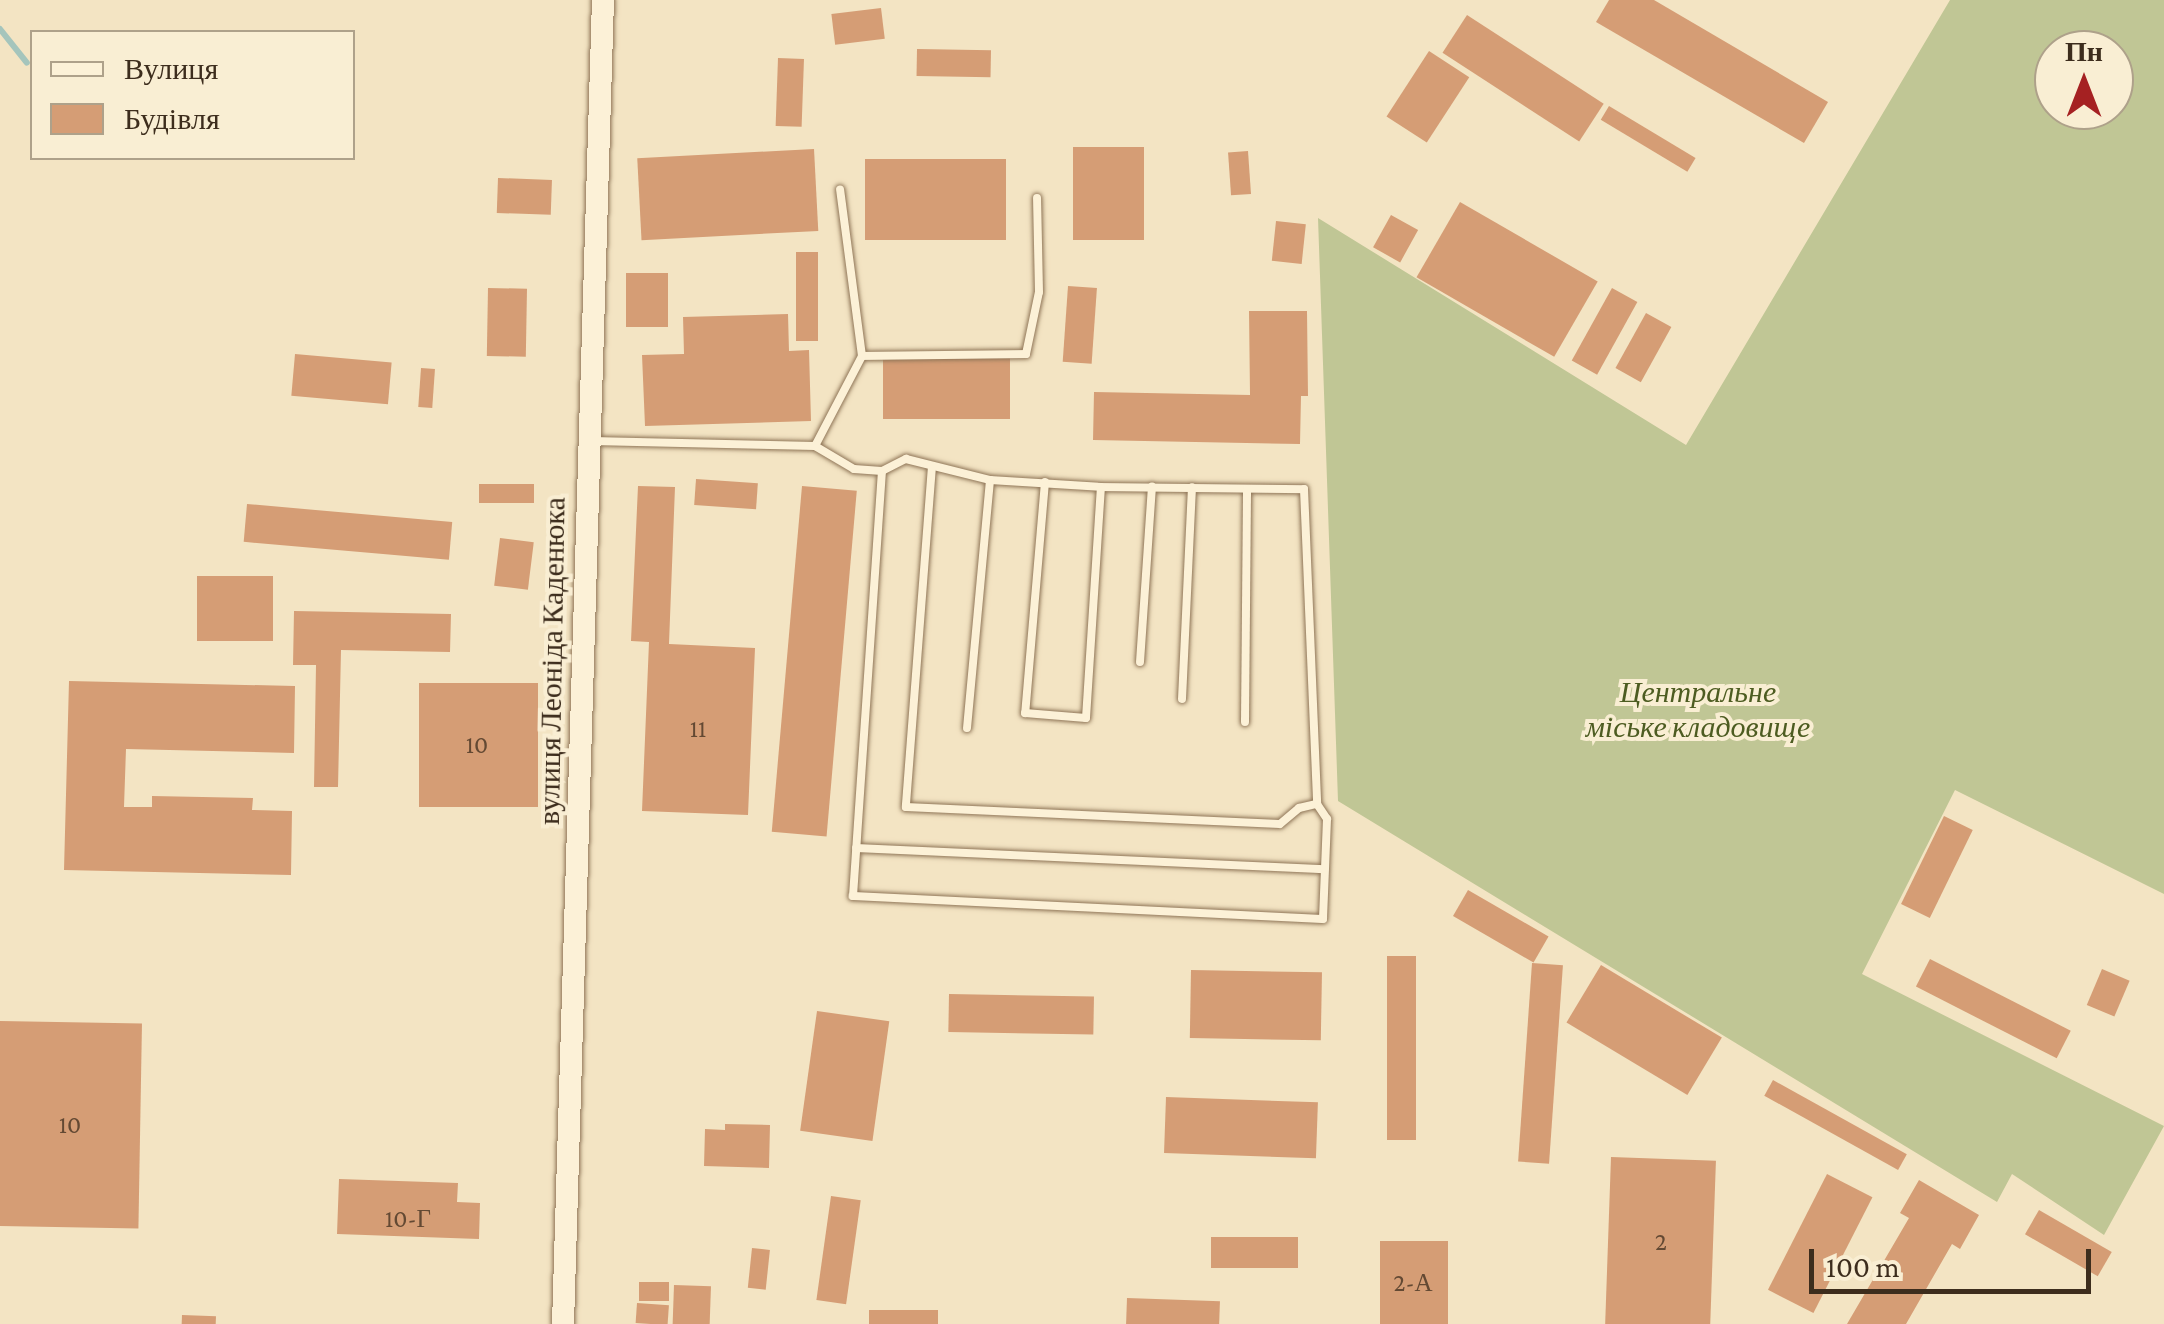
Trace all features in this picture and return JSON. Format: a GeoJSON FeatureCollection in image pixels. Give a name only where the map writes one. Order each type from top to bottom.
{"type":"FeatureCollection","features":[{"type":"Feature","properties":{"kind":"street","name":"вулиця Леоніда Каденюка"},"geometry":{"type":"LineString","coordinates":[[563,1324],[604,0]]}},
{"type":"Feature","properties":{"kind":"lane"},"geometry":{"type":"LineString","coordinates":[[814,446],[862,356],[840,189]]}},
{"type":"Feature","properties":{"kind":"lane"},"geometry":{"type":"LineString","coordinates":[[862,356],[1026,354],[1039,292],[1037,198]]}},
{"type":"Feature","properties":{"kind":"lane"},"geometry":{"type":"LineString","coordinates":[[588,442],[814,446],[854,469],[882,471],[906,459],[990,480],[1101,487],[1304,489],[1317,804],[1327,819],[1323,919],[853,896],[882,471]]}},
{"type":"Feature","properties":{"kind":"lane"},"geometry":{"type":"LineString","coordinates":[[932,466],[906,807],[1280,824],[1299,808],[1317,804]]}},
{"type":"Feature","properties":{"kind":"lane"},"geometry":{"type":"LineString","coordinates":[[968,728],[990,480]]}},
{"type":"Feature","properties":{"kind":"lane"},"geometry":{"type":"LineString","coordinates":[[1045,482],[1024,713],[1086,718],[1101,487]]}},
{"type":"Feature","properties":{"kind":"lane"},"geometry":{"type":"LineString","coordinates":[[1140,662],[1152,486]]}},
{"type":"Feature","properties":{"kind":"lane"},"geometry":{"type":"LineString","coordinates":[[1182,699],[1192,488]]}},
{"type":"Feature","properties":{"kind":"lane"},"geometry":{"type":"LineString","coordinates":[[1245,722],[1248,489]]}},
{"type":"Feature","properties":{"kind":"lane"},"geometry":{"type":"LineString","coordinates":[[856,848],[1325,869]]}},
{"type":"Feature","properties":{"kind":"green space","name":"Центральне міське кладовище"},"geometry":{"type":"Polygon","coordinates":[[[1950,0],[2164,0],[2164,894],[1955,790],[1862,974],[2164,1126],[2104,1235],[2012,1174],[1997,1202],[1338,801],[1318,218],[1686,445],[1950,0]]]}},
{"type":"Feature","properties":{"kind":"building"},"geometry":{"type":"Polygon","coordinates":[[[1609,0],[1654,0],[1828,102],[1804,143],[1596,22],[1609,0]]]}},
{"type":"Feature","properties":{"kind":"building"},"geometry":{"type":"Polygon","coordinates":[[[881,8],[885,39],[835,45],[831,14],[881,8]]]}},
{"type":"Feature","properties":{"kind":"building"},"geometry":{"type":"Polygon","coordinates":[[[1467,15],[1604,104],[1579,142],[1442,53],[1467,15]]]}},
{"type":"Feature","properties":{"kind":"building"},"geometry":{"type":"Polygon","coordinates":[[[917,49],[991,50],[991,77],[917,76],[917,49]]]}},
{"type":"Feature","properties":{"kind":"building"},"geometry":{"type":"Polygon","coordinates":[[[1429,51],[1469,77],[1427,143],[1387,116],[1429,51]]]}},
{"type":"Feature","properties":{"kind":"building"},"geometry":{"type":"Polygon","coordinates":[[[778,58],[804,59],[802,127],[776,126],[778,58]]]}},
{"type":"Feature","properties":{"kind":"building"},"geometry":{"type":"Polygon","coordinates":[[[1609,106],[1696,158],[1687,172],[1601,120],[1609,106]]]}},
{"type":"Feature","properties":{"kind":"building"},"geometry":{"type":"Polygon","coordinates":[[[1073,147],[1144,147],[1144,240],[1073,240],[1073,147]]]}},
{"type":"Feature","properties":{"kind":"building"},"geometry":{"type":"Polygon","coordinates":[[[814,149],[818,231],[642,240],[637,158],[814,149]]]}},
{"type":"Feature","properties":{"kind":"building"},"geometry":{"type":"Polygon","coordinates":[[[1248,151],[1251,194],[1231,195],[1228,152],[1248,151]]]}},
{"type":"Feature","properties":{"kind":"building"},"geometry":{"type":"Polygon","coordinates":[[[865,159],[1006,159],[1006,240],[865,240],[865,159]]]}},
{"type":"Feature","properties":{"kind":"building"},"geometry":{"type":"Polygon","coordinates":[[[498,178],[552,180],[551,215],[497,213],[498,178]]]}},
{"type":"Feature","properties":{"kind":"building"},"geometry":{"type":"Polygon","coordinates":[[[1460,202],[1598,282],[1554,357],[1416,277],[1460,202]]]}},
{"type":"Feature","properties":{"kind":"building"},"geometry":{"type":"Polygon","coordinates":[[[1391,215],[1418,230],[1400,262],[1373,247],[1391,215]]]}},
{"type":"Feature","properties":{"kind":"building"},"geometry":{"type":"Polygon","coordinates":[[[1276,221],[1306,224],[1302,264],[1272,261],[1276,221]]]}},
{"type":"Feature","properties":{"kind":"building"},"geometry":{"type":"Polygon","coordinates":[[[796,252],[818,252],[818,341],[796,341],[796,252]]]}},
{"type":"Feature","properties":{"kind":"building"},"geometry":{"type":"Polygon","coordinates":[[[626,273],[668,273],[668,327],[626,327],[626,273]]]}},
{"type":"Feature","properties":{"kind":"building"},"geometry":{"type":"Polygon","coordinates":[[[1068,286],[1097,288],[1092,364],[1063,362],[1068,286]]]}},
{"type":"Feature","properties":{"kind":"building"},"geometry":{"type":"Polygon","coordinates":[[[488,288],[527,289],[526,357],[487,356],[488,288]]]}},
{"type":"Feature","properties":{"kind":"building"},"geometry":{"type":"Polygon","coordinates":[[[1612,288],[1637,302],[1597,375],[1572,361],[1612,288]]]}},
{"type":"Feature","properties":{"kind":"building"},"geometry":{"type":"Polygon","coordinates":[[[1249,311],[1307,311],[1308,396],[1301,396],[1300,444],[1093,440],[1094,392],[1250,395],[1249,311]]]}},
{"type":"Feature","properties":{"kind":"building"},"geometry":{"type":"Polygon","coordinates":[[[1646,313],[1671,327],[1641,382],[1615,368],[1646,313]]]}},
{"type":"Feature","properties":{"kind":"building"},"geometry":{"type":"Polygon","coordinates":[[[788,314],[789,351],[809,350],[811,421],[645,426],[642,355],[684,354],[683,317],[788,314]]]}},
{"type":"Feature","properties":{"kind":"building"},"geometry":{"type":"Polygon","coordinates":[[[295,354],[392,362],[388,404],[291,396],[295,354]]]}},
{"type":"Feature","properties":{"kind":"building"},"geometry":{"type":"Polygon","coordinates":[[[883,357],[1010,357],[1010,419],[883,419],[883,357]]]}},
{"type":"Feature","properties":{"kind":"building"},"geometry":{"type":"Polygon","coordinates":[[[421,368],[435,369],[432,408],[418,407],[421,368]]]}},
{"type":"Feature","properties":{"kind":"building"},"geometry":{"type":"Polygon","coordinates":[[[696,479],[758,483],[756,509],[694,505],[696,479]]]}},
{"type":"Feature","properties":{"kind":"building"},"geometry":{"type":"Polygon","coordinates":[[[479,484],[534,484],[534,503],[479,503],[479,484]]]}},
{"type":"Feature","properties":{"kind":"building"},"geometry":{"type":"Polygon","coordinates":[[[638,486],[675,487],[669,644],[755,648],[748,815],[642,811],[649,642],[631,641],[638,486]]]}},
{"type":"Feature","properties":{"kind":"building"},"geometry":{"type":"Polygon","coordinates":[[[802,486],[857,491],[827,836],[772,832],[802,486]]]}},
{"type":"Feature","properties":{"kind":"building"},"geometry":{"type":"Polygon","coordinates":[[[247,504],[452,522],[449,560],[244,542],[247,504]]]}},
{"type":"Feature","properties":{"kind":"building"},"geometry":{"type":"Polygon","coordinates":[[[500,538],[534,542],[528,590],[494,586],[500,538]]]}},
{"type":"Feature","properties":{"kind":"building"},"geometry":{"type":"Polygon","coordinates":[[[197,576],[273,576],[273,641],[197,641],[197,576]]]}},
{"type":"Feature","properties":{"kind":"building"},"geometry":{"type":"Polygon","coordinates":[[[294,611],[451,614],[450,652],[341,650],[338,787],[314,787],[316,665],[293,665],[294,611]]]}},
{"type":"Feature","properties":{"kind":"building"},"geometry":{"type":"Polygon","coordinates":[[[69,681],[295,686],[294,753],[126,749],[124,807],[152,807],[152,796],[253,798],[252,810],[292,811],[291,875],[64,870],[69,681]]]}},
{"type":"Feature","properties":{"kind":"building"},"geometry":{"type":"Polygon","coordinates":[[[419,683],[538,683],[538,807],[419,807],[419,683]]]}},
{"type":"Feature","properties":{"kind":"building"},"geometry":{"type":"Polygon","coordinates":[[[1944,816],[1973,830],[1930,918],[1901,904],[1944,816]]]}},
{"type":"Feature","properties":{"kind":"building"},"geometry":{"type":"Polygon","coordinates":[[[1468,890],[1549,936],[1534,962],[1453,916],[1468,890]]]}},
{"type":"Feature","properties":{"kind":"building"},"geometry":{"type":"Polygon","coordinates":[[[1387,956],[1416,956],[1416,1140],[1387,1140],[1387,956]]]}},
{"type":"Feature","properties":{"kind":"building"},"geometry":{"type":"Polygon","coordinates":[[[1930,959],[2071,1031],[2057,1058],[1916,987],[1930,959]]]}},
{"type":"Feature","properties":{"kind":"building"},"geometry":{"type":"Polygon","coordinates":[[[1532,963],[1563,965],[1549,1164],[1518,1162],[1532,963]]]}},
{"type":"Feature","properties":{"kind":"building"},"geometry":{"type":"Polygon","coordinates":[[[1601,965],[1722,1038],[1687,1095],[1566,1022],[1601,965]]]}},
{"type":"Feature","properties":{"kind":"building"},"geometry":{"type":"Polygon","coordinates":[[[2102,969],[2130,981],[2114,1017],[2087,1005],[2102,969]]]}},
{"type":"Feature","properties":{"kind":"building"},"geometry":{"type":"Polygon","coordinates":[[[1191,970],[1322,972],[1321,1040],[1190,1038],[1191,970]]]}},
{"type":"Feature","properties":{"kind":"building"},"geometry":{"type":"Polygon","coordinates":[[[949,994],[1094,997],[1093,1035],[948,1032],[949,994]]]}},
{"type":"Feature","properties":{"kind":"building"},"geometry":{"type":"Polygon","coordinates":[[[817,1011],[889,1021],[872,1141],[800,1131],[817,1011]]]}},
{"type":"Feature","properties":{"kind":"building"},"geometry":{"type":"Polygon","coordinates":[[[0,1021],[142,1023],[138,1228],[0,1226],[0,1021]]]}},
{"type":"Feature","properties":{"kind":"building"},"geometry":{"type":"Polygon","coordinates":[[[1773,1080],[1907,1154],[1898,1170],[1764,1096],[1773,1080]]]}},
{"type":"Feature","properties":{"kind":"building"},"geometry":{"type":"Polygon","coordinates":[[[1166,1097],[1318,1102],[1316,1158],[1164,1153],[1166,1097]]]}},
{"type":"Feature","properties":{"kind":"building"},"geometry":{"type":"Polygon","coordinates":[[[725,1124],[770,1125],[769,1168],[704,1166],[705,1129],[725,1130],[725,1124]]]}},
{"type":"Feature","properties":{"kind":"building"},"geometry":{"type":"Polygon","coordinates":[[[1611,1157],[1716,1161],[1710,1324],[1605,1324],[1611,1157]]]}},
{"type":"Feature","properties":{"kind":"building"},"geometry":{"type":"Polygon","coordinates":[[[1827,1174],[1872,1197],[1813,1313],[1768,1290],[1827,1174]]]}},
{"type":"Feature","properties":{"kind":"building"},"geometry":{"type":"Polygon","coordinates":[[[339,1179],[458,1183],[457,1202],[480,1203],[479,1239],[337,1234],[339,1179]]]}},
{"type":"Feature","properties":{"kind":"building"},"geometry":{"type":"Polygon","coordinates":[[[1919,1180],[1979,1215],[1960,1249],[1952,1244],[1906,1324],[1847,1324],[1909,1218],[1900,1213],[1919,1180]]]}},
{"type":"Feature","properties":{"kind":"building"},"geometry":{"type":"Polygon","coordinates":[[[831,1196],[861,1200],[846,1304],[816,1300],[831,1196]]]}},
{"type":"Feature","properties":{"kind":"building"},"geometry":{"type":"Polygon","coordinates":[[[2039,1210],[2112,1252],[2098,1276],[2025,1234],[2039,1210]]]}},
{"type":"Feature","properties":{"kind":"building"},"geometry":{"type":"Polygon","coordinates":[[[1211,1237],[1298,1237],[1298,1268],[1211,1268],[1211,1237]]]}},
{"type":"Feature","properties":{"kind":"building"},"geometry":{"type":"Polygon","coordinates":[[[1380,1241],[1448,1241],[1448,1324],[1380,1324],[1380,1241]]]}},
{"type":"Feature","properties":{"kind":"building"},"geometry":{"type":"Polygon","coordinates":[[[752,1248],[770,1250],[766,1290],[748,1288],[752,1248]]]}},
{"type":"Feature","properties":{"kind":"building"},"geometry":{"type":"Polygon","coordinates":[[[639,1282],[669,1282],[669,1301],[639,1301],[639,1282]]]}},
{"type":"Feature","properties":{"kind":"building"},"geometry":{"type":"Polygon","coordinates":[[[674,1285],[711,1286],[710,1324],[673,1324],[674,1285]]]}},
{"type":"Feature","properties":{"kind":"building"},"geometry":{"type":"Polygon","coordinates":[[[1127,1298],[1220,1301],[1219,1324],[1126,1324],[1127,1298]]]}},
{"type":"Feature","properties":{"kind":"building"},"geometry":{"type":"Polygon","coordinates":[[[637,1303],[669,1305],[668,1324],[636,1323],[637,1303]]]}},
{"type":"Feature","properties":{"kind":"building"},"geometry":{"type":"Polygon","coordinates":[[[869,1310],[938,1310],[938,1324],[869,1324],[869,1310]]]}},
{"type":"Feature","properties":{"kind":"building"},"geometry":{"type":"Polygon","coordinates":[[[182,1315],[216,1316],[216,1324],[182,1324],[182,1315]]]}},
{"type":"Feature","properties":{"kind":"waterway"},"geometry":{"type":"LineString","coordinates":[[0,29],[27,63]]}}]}
